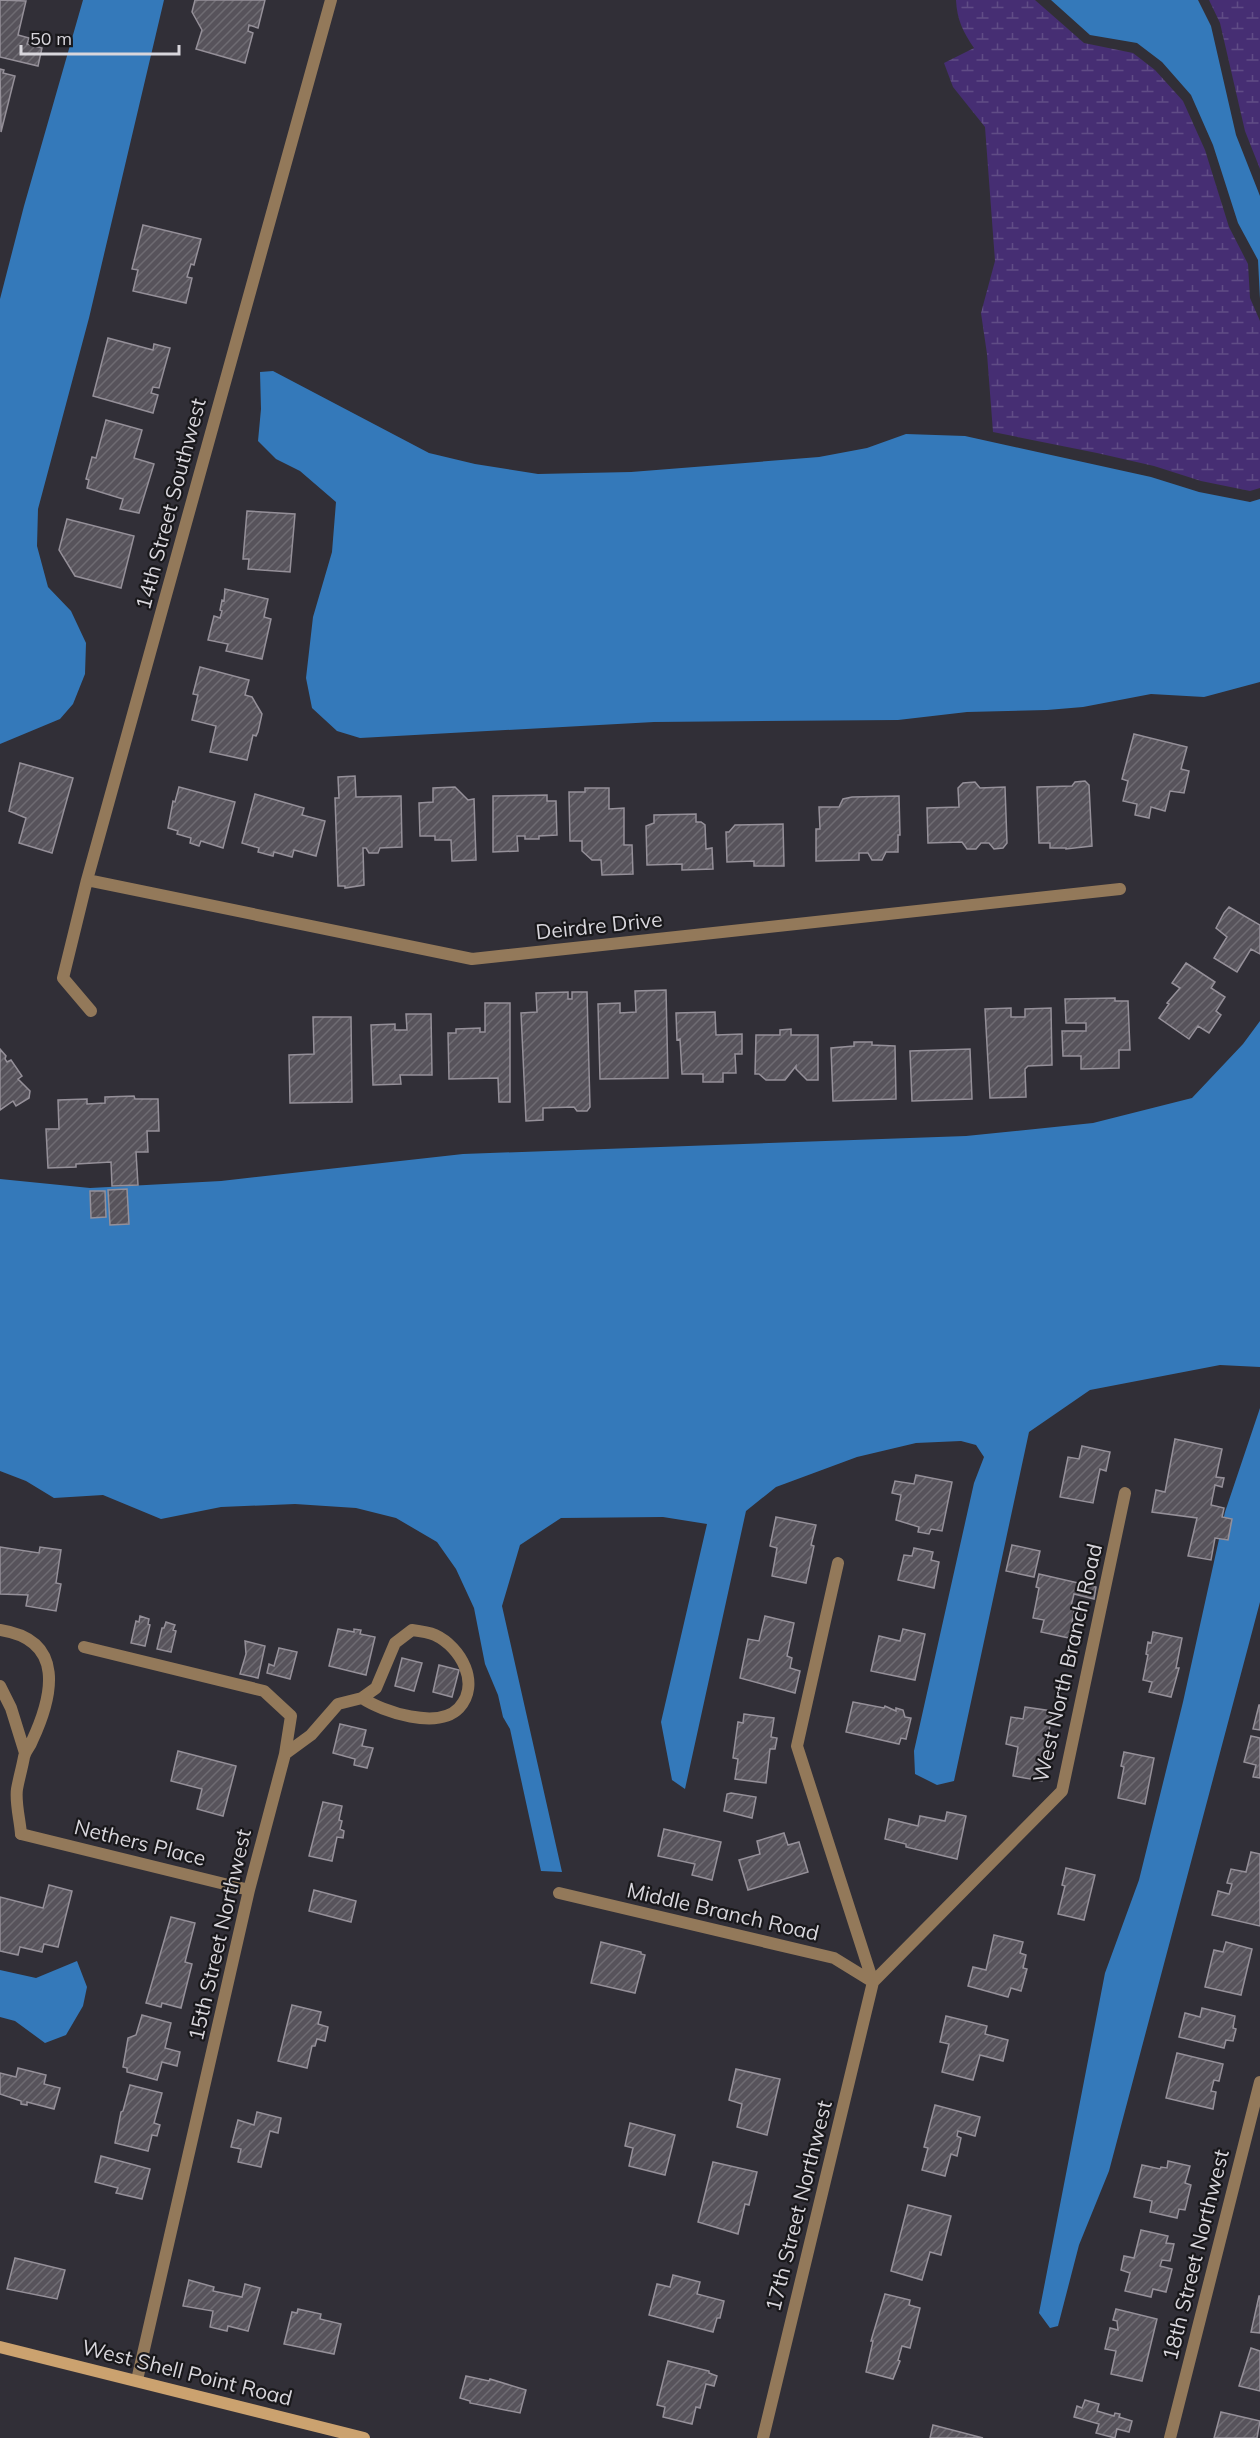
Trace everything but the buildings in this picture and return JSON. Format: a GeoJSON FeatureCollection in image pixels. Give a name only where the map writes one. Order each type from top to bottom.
{"type":"FeatureCollection","features":[{"type":"Feature","properties":{"kind":"street","name":"14th Street Southwest"},"geometry":{"type":"LineString","coordinates":[[91,1011],[63,978],[87,880],[331,0]]}},
{"type":"Feature","properties":{"kind":"street","name":"Deirdre Drive"},"geometry":{"type":"LineString","coordinates":[[87,880],[472,959],[1120,889]]}},
{"type":"Feature","properties":{"kind":"street","name":"West North Branch Road"},"geometry":{"type":"LineString","coordinates":[[873,1982],[1062,1791],[1125,1493]]}},
{"type":"Feature","properties":{"kind":"street"},"geometry":{"type":"LineString","coordinates":[[838,1563],[797,1746],[873,1982]]}},
{"type":"Feature","properties":{"kind":"street"},"geometry":{"type":"LineString","coordinates":[[0,1630],[17,1635],[38,1646],[48,1663],[50,1684],[32,1743],[25,1753]]}},
{"type":"Feature","properties":{"kind":"street"},"geometry":{"type":"LineString","coordinates":[[285,1754],[311,1735],[338,1704],[362,1698],[376,1688],[395,1643],[412,1630],[436,1636],[457,1652],[464,1662],[468,1678],[468,1690],[464,1701],[457,1710],[444,1716],[423,1719],[400,1714],[371,1704],[362,1698]]}},
{"type":"Feature","properties":{"kind":"street","name":"15th Street Northwest"},"geometry":{"type":"LineString","coordinates":[[84,1647],[264,1691],[291,1716],[285,1754],[249,1890],[137,2380]]}},
{"type":"Feature","properties":{"kind":"street"},"geometry":{"type":"LineString","coordinates":[[0,1686],[11,1708],[25,1753]]}},
{"type":"Feature","properties":{"kind":"street","name":"Nethers Place"},"geometry":{"type":"LineString","coordinates":[[25,1753],[16,1790],[21,1834],[249,1890]]}},
{"type":"Feature","properties":{"kind":"street","name":"Middle Branch Road"},"geometry":{"type":"LineString","coordinates":[[559,1893],[834,1958],[873,1982]]}},
{"type":"Feature","properties":{"kind":"street","name":"17th Street Northwest"},"geometry":{"type":"LineString","coordinates":[[763,2438],[873,1982]]}},
{"type":"Feature","properties":{"kind":"street","name":"18th Street Northwest"},"geometry":{"type":"LineString","coordinates":[[1170,2438],[1260,2082]]}},
{"type":"Feature","properties":{"kind":"street","name":"West Shell Point Road"},"geometry":{"type":"LineString","coordinates":[[0,2347],[358,2437]]}},
{"type":"Feature","properties":{"kind":"green space"},"geometry":{"type":"Polygon","coordinates":[[[956,0],[1035,0],[1084,43],[1133,53],[1155,70],[1183,101],[1205,150],[1229,227],[1248,264],[1250,298],[1260,321],[1260,488],[1250,491],[1201,481],[1154,466],[993,432],[987,354],[981,313],[995,261],[985,127],[953,87],[944,63],[974,48],[961,26],[956,0]]]}},
{"type":"Feature","properties":{"kind":"green space"},"geometry":{"type":"Polygon","coordinates":[[[1209,0],[1260,0],[1260,169],[1245,131],[1220,23],[1209,0]]]}},
{"type":"Feature","properties":{"kind":"water"},"geometry":{"type":"Polygon","coordinates":[[[83,0],[164,0],[89,318],[38,509],[37,546],[48,587],[71,611],[86,643],[85,674],[73,704],[60,719],[0,744],[0,299],[83,0]]]}},
{"type":"Feature","properties":{"kind":"water"},"geometry":{"type":"Polygon","coordinates":[[[1051,0],[1198,0],[1211,26],[1236,135],[1260,196],[1260,299],[1258,260],[1238,223],[1213,145],[1191,95],[1162,62],[1137,43],[1090,35],[1051,0]]]}},
{"type":"Feature","properties":{"kind":"water"},"geometry":{"type":"Polygon","coordinates":[[[273,371],[429,453],[475,464],[538,474],[631,472],[819,457],[867,448],[906,434],[965,436],[1151,477],[1199,492],[1250,502],[1260,499],[1260,682],[1204,697],[1151,694],[1083,707],[967,712],[898,720],[654,722],[360,738],[337,731],[312,708],[306,678],[313,617],[332,552],[336,502],[300,471],[276,459],[258,441],[261,409],[260,372],[273,371]]]}},
{"type":"Feature","properties":{"kind":"water"},"geometry":{"type":"Polygon","coordinates":[[[1260,1021],[1260,1367],[1220,1365],[1090,1390],[1029,1432],[954,1781],[937,1785],[915,1774],[914,1751],[974,1483],[984,1457],[976,1445],[961,1441],[916,1443],[857,1457],[776,1487],[746,1511],[685,1789],[672,1780],[661,1722],[707,1524],[663,1517],[561,1518],[520,1545],[502,1606],[562,1872],[541,1871],[510,1729],[503,1717],[498,1695],[485,1664],[474,1608],[456,1569],[437,1542],[396,1518],[356,1508],[295,1504],[221,1507],[161,1519],[103,1495],[54,1498],[26,1481],[0,1471],[0,1179],[90,1188],[221,1181],[463,1154],[966,1136],[1093,1123],[1192,1098],[1243,1044],[1260,1021]]]}},
{"type":"Feature","properties":{"kind":"water"},"geometry":{"type":"Polygon","coordinates":[[[1260,1408],[1260,1602],[1109,2171],[1079,2245],[1058,2326],[1050,2328],[1039,2313],[1105,1973],[1139,1880],[1183,1702],[1225,1512],[1260,1408]]]}},
{"type":"Feature","properties":{"kind":"water"},"geometry":{"type":"Polygon","coordinates":[[[77,1961],[87,1987],[83,2006],[66,2035],[45,2043],[15,2021],[0,2017],[0,1970],[36,1978],[77,1961]]]}}]}
